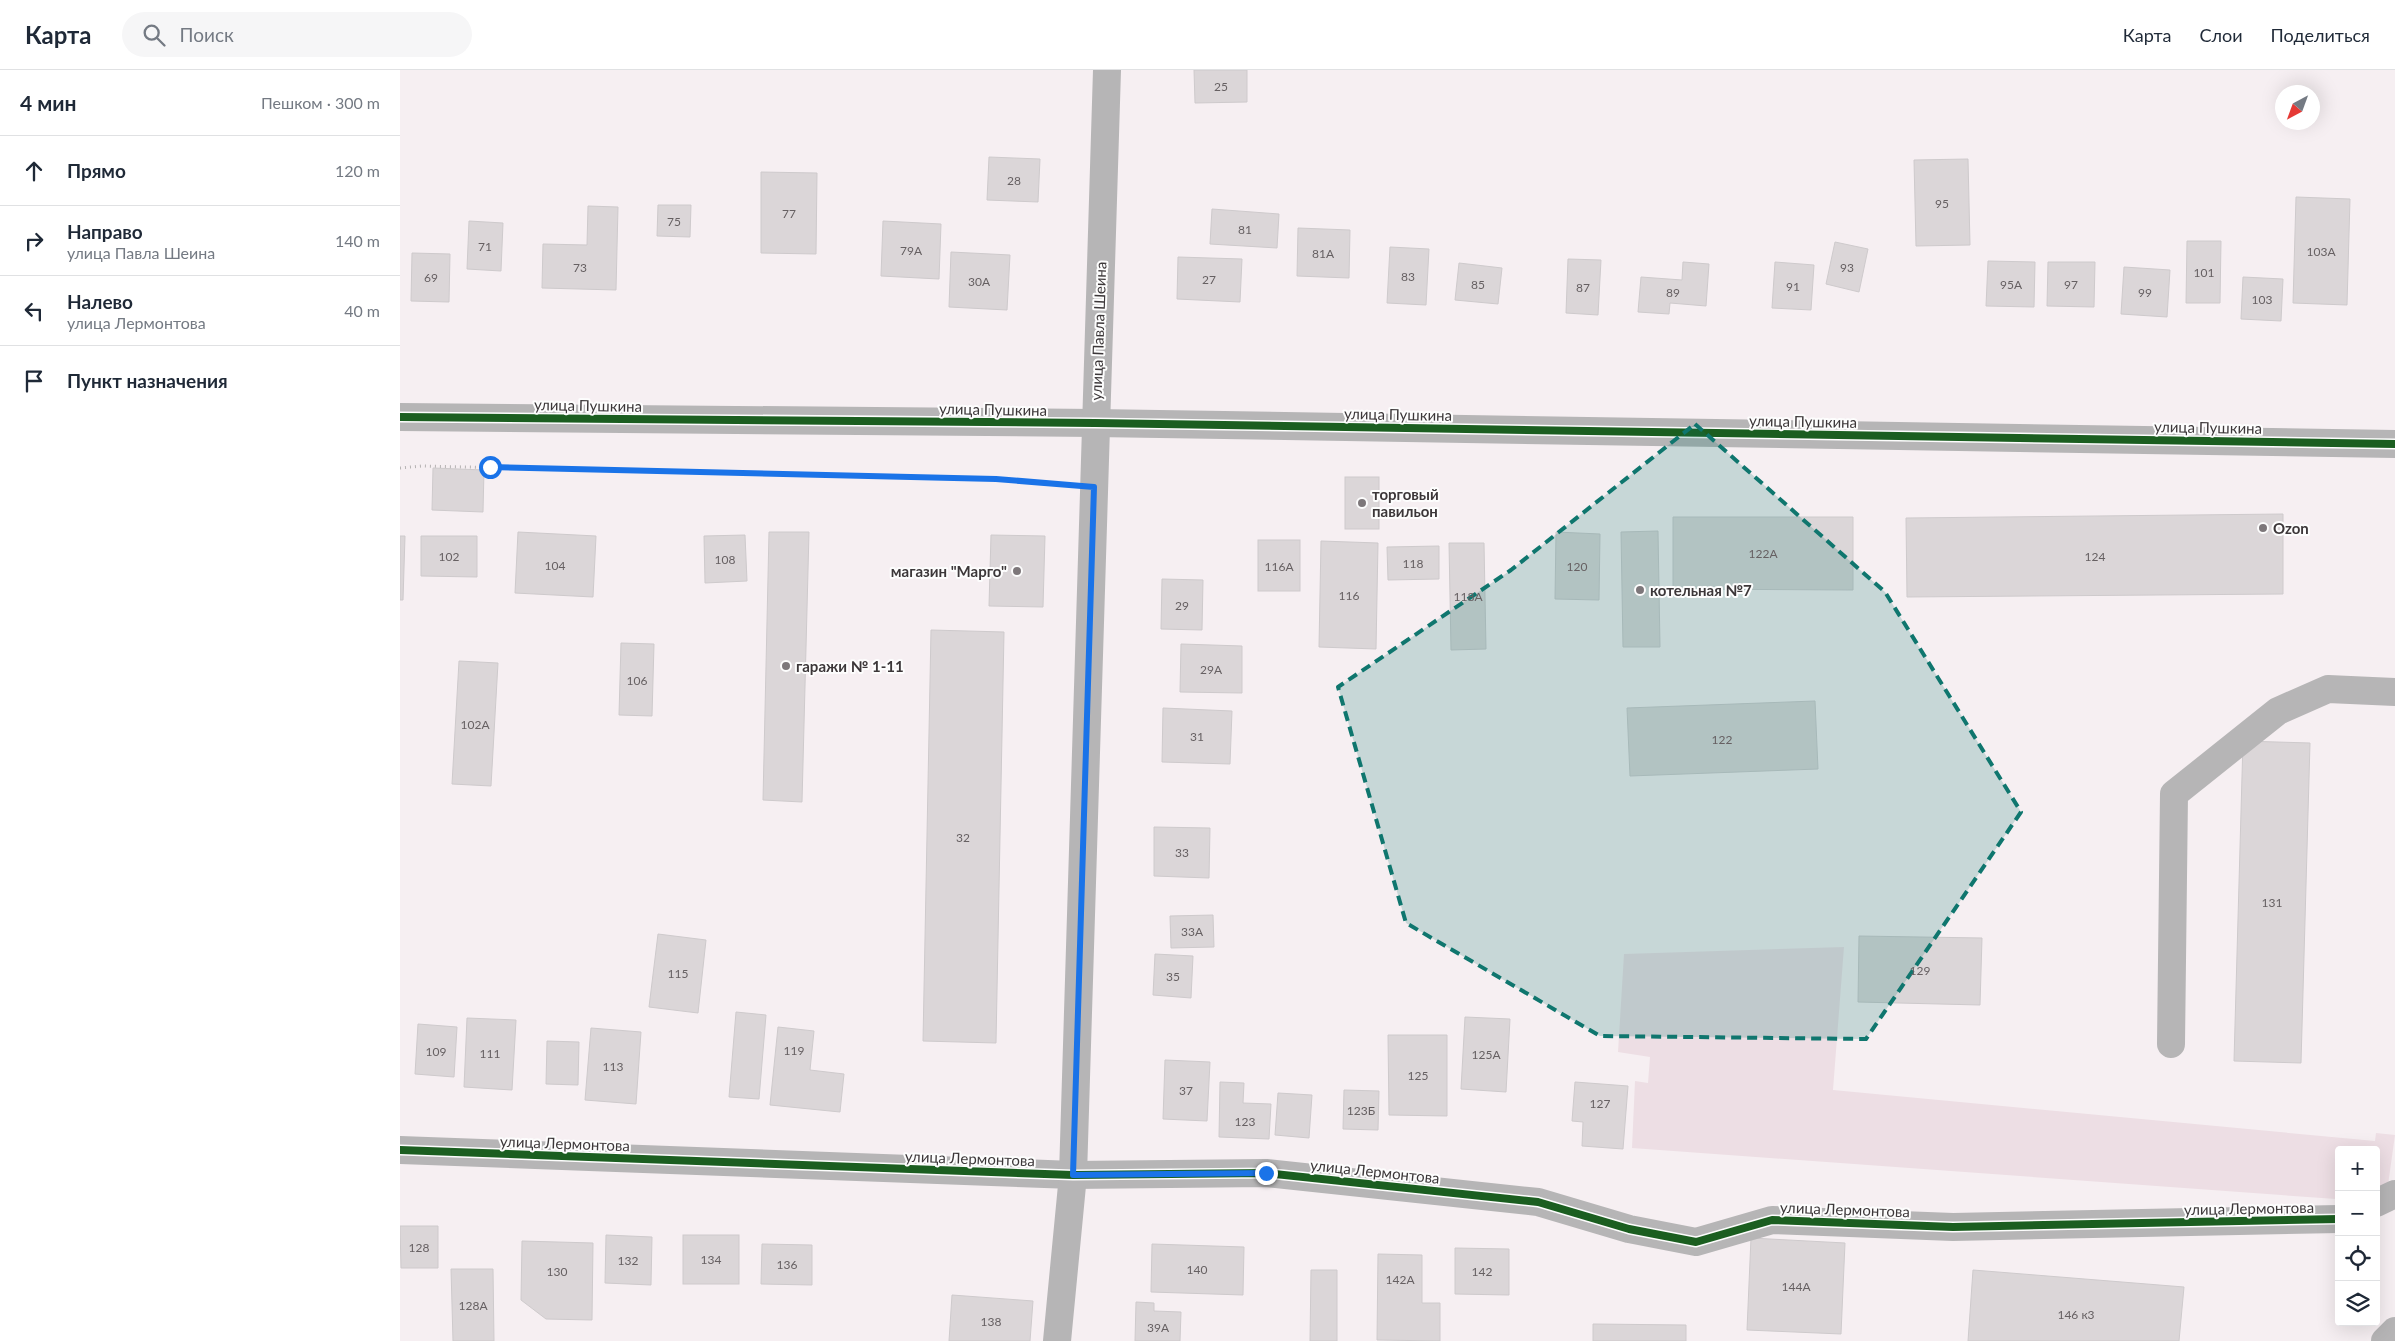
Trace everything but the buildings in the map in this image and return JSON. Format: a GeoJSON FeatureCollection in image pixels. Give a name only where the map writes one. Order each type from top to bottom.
{"type":"FeatureCollection","features":[{"type":"Feature","properties":{"kind":"street","name":"улица Павла Шеина"},"geometry":{"type":"LineString","coordinates":[[1057,1341],[1073,1175],[1107,70]]}},
{"type":"Feature","properties":{"kind":"street","name":"улица Пушкина"},"geometry":{"type":"LineString","coordinates":[[400,417],[1095,423],[2395,444]]}},
{"type":"Feature","properties":{"kind":"street"},"geometry":{"type":"LineString","coordinates":[[2171,1044],[2174,794],[2278,711],[2328,689],[2395,692]]}},
{"type":"Feature","properties":{"kind":"street","name":"улица Лермонтова"},"geometry":{"type":"LineString","coordinates":[[400,1150],[1073,1175],[1266,1173],[1538,1202],[1629,1229],[1696,1242],[1772,1220],[1953,1227],[2335,1219]]}},
{"type":"Feature","properties":{"kind":"street"},"geometry":{"type":"LineString","coordinates":[[2380,1201],[2395,1194]]}},
{"type":"Feature","properties":{"kind":"street"},"geometry":{"type":"LineString","coordinates":[[2385,1341],[2395,1331]]}},
{"type":"Feature","properties":{"kind":"path"},"geometry":{"type":"LineString","coordinates":[[400,468],[432,466],[996,479],[1094,487]]}},
{"type":"Feature","properties":{"kind":"highlighted area"},"geometry":{"type":"Polygon","coordinates":[[[1695,424],[1885,592],[2021,812],[1866,1039],[1600,1036],[1406,923],[1338,687],[1511,570],[1695,424]]]}},
{"type":"Feature","properties":{"kind":"shaded area"},"geometry":{"type":"Polygon","coordinates":[[[1844,947],[1833,1090],[2375,1141],[2376,1133],[2395,1135],[2388,1185],[2380,1187],[2380,1146],[2335,1146],[2335,1199],[1632,1148],[1635,1081],[1648,1083],[1650,1057],[1618,1052],[1624,954],[1844,947]]]}},
{"type":"Feature","properties":{"kind":"cycle path"},"geometry":{"type":"LineString","coordinates":[[400,417],[1095,423],[2395,444]]}},
{"type":"Feature","properties":{"kind":"cycle path"},"geometry":{"type":"LineString","coordinates":[[400,1150],[1073,1175],[1266,1173],[1538,1202],[1629,1229],[1696,1242],[1772,1220],[1953,1227],[2335,1219]]}},
{"type":"Feature","properties":{"kind":"place","name":"торговый павильон"},"geometry":{"type":"Point","coordinates":[1362,503]}},
{"type":"Feature","properties":{"kind":"place","name":"Ozon"},"geometry":{"type":"Point","coordinates":[2263,528]}},
{"type":"Feature","properties":{"kind":"place","name":"магазин \"Марго\""},"geometry":{"type":"Point","coordinates":[1017,571]}},
{"type":"Feature","properties":{"kind":"place","name":"котельная №7"},"geometry":{"type":"Point","coordinates":[1640,590]}},
{"type":"Feature","properties":{"kind":"place","name":"гаражи № 1-11"},"geometry":{"type":"Point","coordinates":[786,666]}},
{"type":"Feature","properties":{"kind":"route"},"geometry":{"type":"LineString","coordinates":[[490,467],[996,479],[1094,487],[1073,1175],[1266,1173]]}}]}
